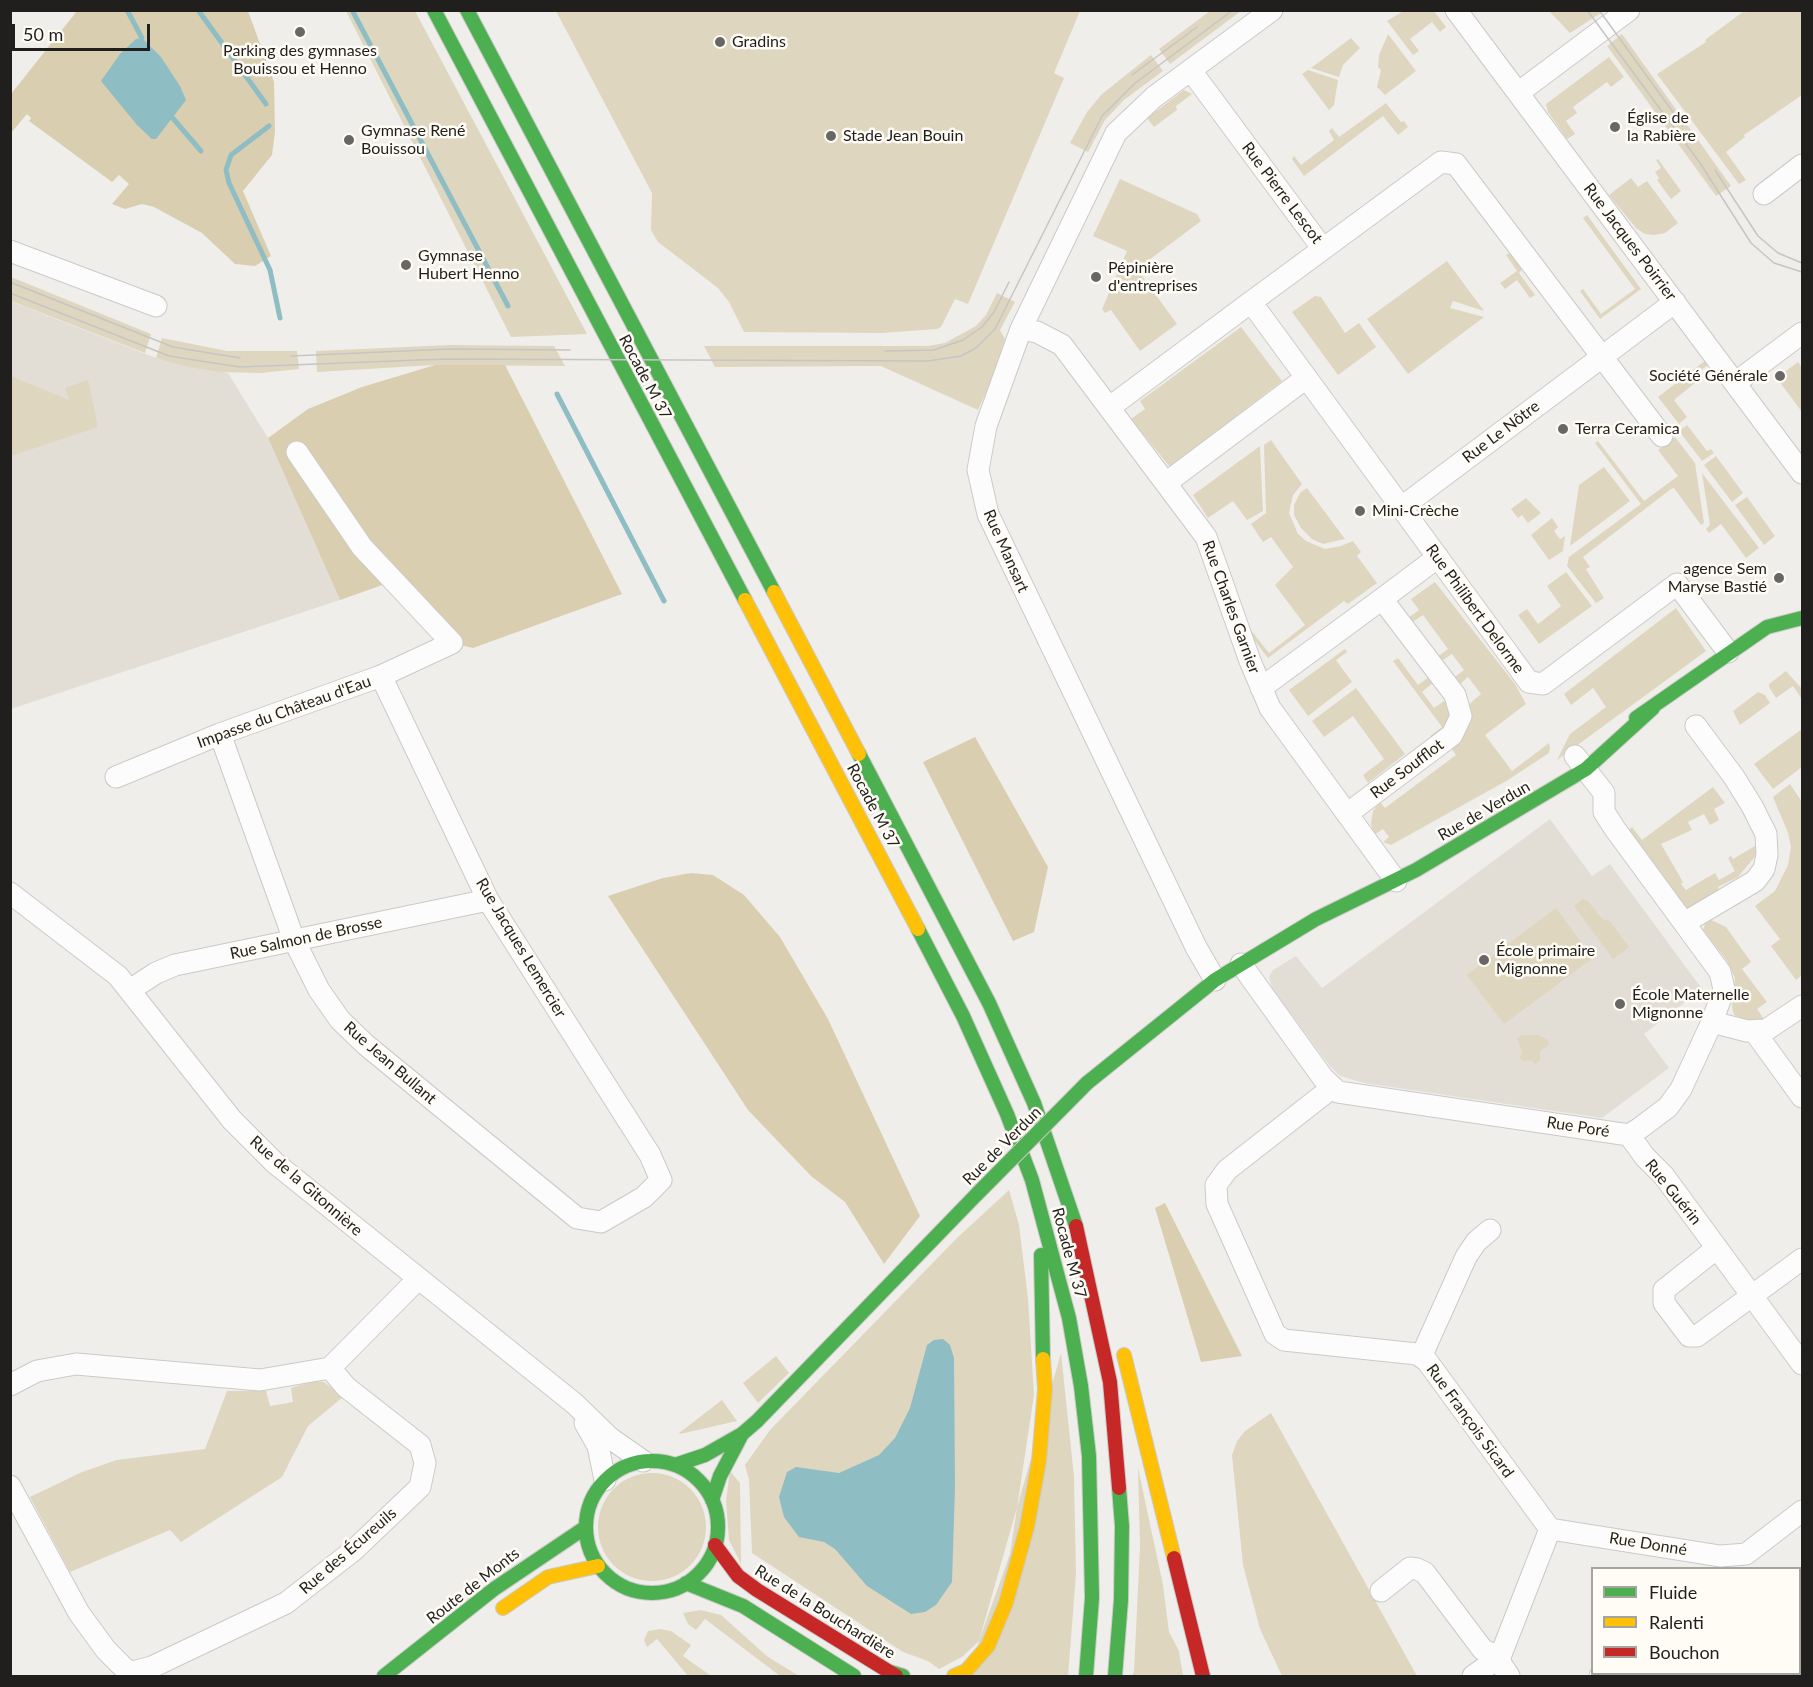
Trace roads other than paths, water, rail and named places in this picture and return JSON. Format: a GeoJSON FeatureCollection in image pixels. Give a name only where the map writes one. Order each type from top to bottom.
{"type":"FeatureCollection","features":[{"type":"Feature","properties":{"kind":"main road","name":"Rocade M 37"},"geometry":{"type":"LineString","coordinates":[[434,10],[947,984],[1007,1114],[1043,1214],[1073,1340],[1089,1456],[1093,1563],[1086,1677]]}},
{"type":"Feature","properties":{"kind":"main road","name":"Rocade M 37"},"geometry":{"type":"LineString","coordinates":[[467,10],[977,979],[1034,1102],[1059,1171],[1083,1249],[1105,1356],[1118,1463],[1122,1563],[1115,1677]]}},
{"type":"Feature","properties":{"kind":"main road","name":"Rue de Verdun"},"geometry":{"type":"LineString","coordinates":[[675,1465],[705,1455],[742,1434],[1087,1083],[1215,980],[1580,757],[1767,627],[1803,618]]}},
{"type":"Feature","properties":{"kind":"main road","name":"Rue de Verdun"},"geometry":{"type":"LineString","coordinates":[[1728,652],[1803,633]]}},
{"type":"Feature","properties":{"kind":"main road","name":"Rue de Verdun"},"geometry":{"type":"LineString","coordinates":[[1580,757],[1653,708]]}},
{"type":"Feature","properties":{"kind":"main road","name":"Rue de Verdun"},"geometry":{"type":"LineString","coordinates":[[1499,804],[1537,781]]}},
{"type":"Feature","properties":{"kind":"main road"},"geometry":{"type":"LineString","coordinates":[[954,1677],[978,1660],[996,1630],[1017,1568],[1033,1496],[1045,1389],[1040,1290],[1043,1214]]}},
{"type":"Feature","properties":{"kind":"main road"},"geometry":{"type":"LineString","coordinates":[[1083,1249],[1113,1322]]}},
{"type":"Feature","properties":{"kind":"main road"},"geometry":{"type":"LineString","coordinates":[[1121,1343],[1203,1677]]}},
{"type":"Feature","properties":{"kind":"main road","name":"Rue de Verdun"},"geometry":{"type":"LineString","coordinates":[[712,1500],[720,1476],[742,1434]]}},
{"type":"Feature","properties":{"kind":"main road"},"geometry":{"type":"LineString","coordinates":[[643,1461],[659,1461],[675,1465],[697,1479],[712,1500],[717,1515],[715,1545],[699,1573],[686,1583],[660,1592],[640,1592],[621,1586],[598,1566],[591,1554],[586,1527],[588,1510],[594,1495],[605,1480],[616,1471],[643,1461]]}},
{"type":"Feature","properties":{"kind":"main road","name":"Route de Monts"},"geometry":{"type":"LineString","coordinates":[[384,1677],[494,1589],[586,1527]]}},
{"type":"Feature","properties":{"kind":"main road","name":"Rue de la Bouchardière"},"geometry":{"type":"LineString","coordinates":[[715,1545],[738,1576],[757,1590],[896,1675]]}},
{"type":"Feature","properties":{"kind":"main road"},"geometry":{"type":"LineString","coordinates":[[493,1616],[549,1577],[598,1566]]}},
{"type":"Feature","properties":{"kind":"main road"},"geometry":{"type":"LineString","coordinates":[[686,1583],[743,1606],[854,1677]]}},
{"type":"Feature","properties":{"kind":"street","name":"Rue Mansart"},"geometry":{"type":"LineString","coordinates":[[1215,980],[1196,947],[1067,682],[984,503],[978,470],[986,426],[1021,329],[1116,133],[1154,97],[1192,72],[1272,10]]}},
{"type":"Feature","properties":{"kind":"street","name":"Rue Jacques Poirrier"},"geometry":{"type":"LineString","coordinates":[[1456,10],[1803,473]]}},
{"type":"Feature","properties":{"kind":"street"},"geometry":{"type":"LineString","coordinates":[[1518,93],[1629,10]]}},
{"type":"Feature","properties":{"kind":"street","name":"Rue Pierre Lescot"},"geometry":{"type":"LineString","coordinates":[[1192,72],[1323,249],[1442,162],[1456,164],[1601,357]]}},
{"type":"Feature","properties":{"kind":"street"},"geometry":{"type":"LineString","coordinates":[[1764,194],[1803,165]]}},
{"type":"Feature","properties":{"kind":"street"},"geometry":{"type":"LineString","coordinates":[[1110,407],[1323,249]]}},
{"type":"Feature","properties":{"kind":"street"},"geometry":{"type":"LineString","coordinates":[[10,251],[156,306]]}},
{"type":"Feature","properties":{"kind":"street","name":"Rue Philibert Delorme"},"geometry":{"type":"LineString","coordinates":[[1251,302],[1529,682],[1536,685],[1557,674],[1677,584],[1728,652]]}},
{"type":"Feature","properties":{"kind":"street","name":"Rue Le Nôtre"},"geometry":{"type":"LineString","coordinates":[[1402,507],[1675,302]]}},
{"type":"Feature","properties":{"kind":"street","name":"Rue Charles Garnier"},"geometry":{"type":"LineString","coordinates":[[1021,329],[1037,332],[1062,345],[1206,537],[1270,708],[1347,814],[1393,871]]}},
{"type":"Feature","properties":{"kind":"street"},"geometry":{"type":"LineString","coordinates":[[1735,383],[1803,333]]}},
{"type":"Feature","properties":{"kind":"street"},"geometry":{"type":"LineString","coordinates":[[1601,357],[1662,436]]}},
{"type":"Feature","properties":{"kind":"street"},"geometry":{"type":"LineString","coordinates":[[1166,483],[1306,378]]}},
{"type":"Feature","properties":{"kind":"street","name":"Impasse du Château d'Eau"},"geometry":{"type":"LineString","coordinates":[[116,777],[220,734],[381,676],[452,644],[362,547],[297,452]]}},
{"type":"Feature","properties":{"kind":"street"},"geometry":{"type":"LineString","coordinates":[[1261,688],[1438,557]]}},
{"type":"Feature","properties":{"kind":"street","name":"Rue Soufflot"},"geometry":{"type":"LineString","coordinates":[[1347,814],[1452,735],[1461,716],[1455,695],[1383,599]]}},
{"type":"Feature","properties":{"kind":"street","name":"Rue Jacques Lemercier"},"geometry":{"type":"LineString","coordinates":[[381,676],[488,900],[650,1155],[661,1180]]}},
{"type":"Feature","properties":{"kind":"street"},"geometry":{"type":"LineString","coordinates":[[1684,923],[1755,881],[1764,868],[1767,855],[1766,834],[1752,806],[1734,777],[1696,726]]}},
{"type":"Feature","properties":{"kind":"street","name":"Rue Jean Bullant"},"geometry":{"type":"LineString","coordinates":[[220,734],[294,940],[319,990],[340,1020],[359,1039],[577,1218],[601,1222],[644,1197],[661,1180]]}},
{"type":"Feature","properties":{"kind":"street","name":"Rue Poré"},"geometry":{"type":"LineString","coordinates":[[1333,1087],[1338,1092],[1629,1135],[1668,1107],[1681,1089],[1712,1022],[1724,989],[1720,972],[1604,812],[1604,793],[1580,757]]}},
{"type":"Feature","properties":{"kind":"street","name":"Rue de la Gitonnière"},"geometry":{"type":"LineString","coordinates":[[10,893],[105,963],[130,990],[252,1141],[275,1163],[575,1404],[610,1438],[643,1461]]}},
{"type":"Feature","properties":{"kind":"street","name":"Rue Salmon de Brosse"},"geometry":{"type":"LineString","coordinates":[[130,990],[156,973],[175,965],[488,900]]}},
{"type":"Feature","properties":{"kind":"street"},"geometry":{"type":"LineString","coordinates":[[1241,964],[1323,1078],[1333,1087]]}},
{"type":"Feature","properties":{"kind":"street"},"geometry":{"type":"LineString","coordinates":[[1712,1022],[1754,1031],[1766,1030],[1803,1005]]}},
{"type":"Feature","properties":{"kind":"street"},"geometry":{"type":"LineString","coordinates":[[1754,1031],[1803,1097]]}},
{"type":"Feature","properties":{"kind":"street","name":"Rue François Sicard"},"geometry":{"type":"LineString","coordinates":[[1333,1087],[1227,1170],[1216,1185],[1217,1204],[1275,1334],[1284,1340],[1421,1357],[1427,1361],[1550,1529]]}},
{"type":"Feature","properties":{"kind":"street","name":"Rue Guérin"},"geometry":{"type":"LineString","coordinates":[[1629,1135],[1645,1157],[1664,1176],[1803,1364]]}},
{"type":"Feature","properties":{"kind":"street"},"geometry":{"type":"LineString","coordinates":[[1421,1357],[1466,1257],[1476,1242],[1490,1230]]}},
{"type":"Feature","properties":{"kind":"street"},"geometry":{"type":"LineString","coordinates":[[1717,1248],[1664,1290],[1664,1303],[1686,1333],[1697,1336],[1751,1294],[1803,1259]]}},
{"type":"Feature","properties":{"kind":"street"},"geometry":{"type":"LineString","coordinates":[[10,1385],[37,1371],[76,1364],[260,1380],[330,1368],[418,1279]]}},
{"type":"Feature","properties":{"kind":"street","name":"Rue des Écureuils"},"geometry":{"type":"LineString","coordinates":[[10,1486],[79,1613],[123,1673],[152,1667],[286,1603],[354,1550],[420,1487],[425,1463],[420,1445],[346,1387],[330,1368]]}},
{"type":"Feature","properties":{"kind":"street","name":"Rue de la Gitonnière"},"geometry":{"type":"LineString","coordinates":[[575,1404],[598,1446],[605,1480]]}},
{"type":"Feature","properties":{"kind":"street","name":"Rue Donné"},"geometry":{"type":"LineString","coordinates":[[1550,1529],[1747,1561],[1803,1511]]}},
{"type":"Feature","properties":{"kind":"street"},"geometry":{"type":"LineString","coordinates":[[1509,1677],[1501,1664],[1500,1657],[1550,1529]]}},
{"type":"Feature","properties":{"kind":"street"},"geometry":{"type":"LineString","coordinates":[[1381,1591],[1410,1568],[1425,1573],[1483,1650],[1500,1657]]}},
{"type":"Feature","properties":{"kind":"street"},"geometry":{"type":"LineString","coordinates":[[1473,1677],[1500,1657]]}},
{"type":"Feature","properties":{"kind":"water"},"geometry":{"type":"Polygon","coordinates":[[[142,38],[161,57],[180,86],[186,100],[156,139],[152,139],[137,125],[101,81],[120,54],[136,39],[142,38]]]}},
{"type":"Feature","properties":{"kind":"water"},"geometry":{"type":"Polygon","coordinates":[[[943,1339],[950,1345],[954,1358],[955,1487],[952,1582],[936,1605],[925,1612],[911,1614],[867,1586],[835,1549],[824,1542],[799,1537],[784,1517],[779,1497],[787,1472],[796,1467],[839,1473],[879,1455],[895,1438],[910,1408],[927,1345],[934,1340],[943,1339]]]}},
{"type":"Feature","properties":{"kind":"waterway"},"geometry":{"type":"LineString","coordinates":[[127,10],[142,38]]}},
{"type":"Feature","properties":{"kind":"waterway"},"geometry":{"type":"LineString","coordinates":[[198,10],[266,104]]}},
{"type":"Feature","properties":{"kind":"waterway"},"geometry":{"type":"LineString","coordinates":[[352,10],[508,306]]}},
{"type":"Feature","properties":{"kind":"waterway"},"geometry":{"type":"LineString","coordinates":[[171,116],[201,151]]}},
{"type":"Feature","properties":{"kind":"waterway"},"geometry":{"type":"LineString","coordinates":[[269,126],[231,155],[226,170],[229,183],[270,270],[280,318]]}},
{"type":"Feature","properties":{"kind":"waterway"},"geometry":{"type":"LineString","coordinates":[[557,394],[664,601]]}},
{"type":"Feature","properties":{"kind":"tram line"},"geometry":{"type":"LineString","coordinates":[[10,293],[169,356],[240,367],[445,359],[928,361],[961,356],[976,348],[995,329],[1102,116],[1134,84],[1233,10]]}},
{"type":"Feature","properties":{"kind":"tram line"},"geometry":{"type":"LineString","coordinates":[[1587,10],[1700,163],[1751,243],[1774,263],[1802,272]]}},
{"type":"Feature","properties":{"kind":"tram line"},"geometry":{"type":"LineString","coordinates":[[1599,10],[1683,126]]}},
{"type":"Feature","properties":{"kind":"tram line"},"geometry":{"type":"LineString","coordinates":[[1132,75],[1197,27]]}},
{"type":"Feature","properties":{"kind":"tram line"},"geometry":{"type":"LineString","coordinates":[[1715,170],[1758,236],[1778,253],[1802,263]]}},
{"type":"Feature","properties":{"kind":"tram line"},"geometry":{"type":"LineString","coordinates":[[10,282],[173,347],[240,358]]}},
{"type":"Feature","properties":{"kind":"tram line"},"geometry":{"type":"LineString","coordinates":[[885,351],[934,350],[963,340],[982,327],[994,312],[1009,282]]}},
{"type":"Feature","properties":{"kind":"tram line"},"geometry":{"type":"LineString","coordinates":[[291,356],[449,349],[570,350]]}},
{"type":"Feature","properties":{"kind":"place","name":"Parking des gymnases Bouissou et Henno"},"geometry":{"type":"Point","coordinates":[300,32]}},
{"type":"Feature","properties":{"kind":"place","name":"Gradins"},"geometry":{"type":"Point","coordinates":[720,42]}},
{"type":"Feature","properties":{"kind":"place","name":"Église de la Rabière"},"geometry":{"type":"Point","coordinates":[1615,127]}},
{"type":"Feature","properties":{"kind":"place","name":"Stade Jean Bouin"},"geometry":{"type":"Point","coordinates":[831,136]}},
{"type":"Feature","properties":{"kind":"place","name":"Gymnase René Bouissou"},"geometry":{"type":"Point","coordinates":[349,140]}},
{"type":"Feature","properties":{"kind":"place","name":"Gymnase Hubert Henno"},"geometry":{"type":"Point","coordinates":[406,265]}},
{"type":"Feature","properties":{"kind":"place","name":"Pépinière d'entreprises"},"geometry":{"type":"Point","coordinates":[1096,277]}},
{"type":"Feature","properties":{"kind":"place","name":"Société Générale"},"geometry":{"type":"Point","coordinates":[1780,376]}},
{"type":"Feature","properties":{"kind":"place","name":"Terra Ceramica"},"geometry":{"type":"Point","coordinates":[1563,429]}},
{"type":"Feature","properties":{"kind":"place","name":"Mini-Crèche"},"geometry":{"type":"Point","coordinates":[1360,511]}},
{"type":"Feature","properties":{"kind":"place","name":"agence Sem Maryse Bastié"},"geometry":{"type":"Point","coordinates":[1779,578]}},
{"type":"Feature","properties":{"kind":"place","name":"École primaire Mignonne"},"geometry":{"type":"Point","coordinates":[1484,960]}},
{"type":"Feature","properties":{"kind":"place","name":"École Maternelle Mignonne"},"geometry":{"type":"Point","coordinates":[1620,1004]}}]}
